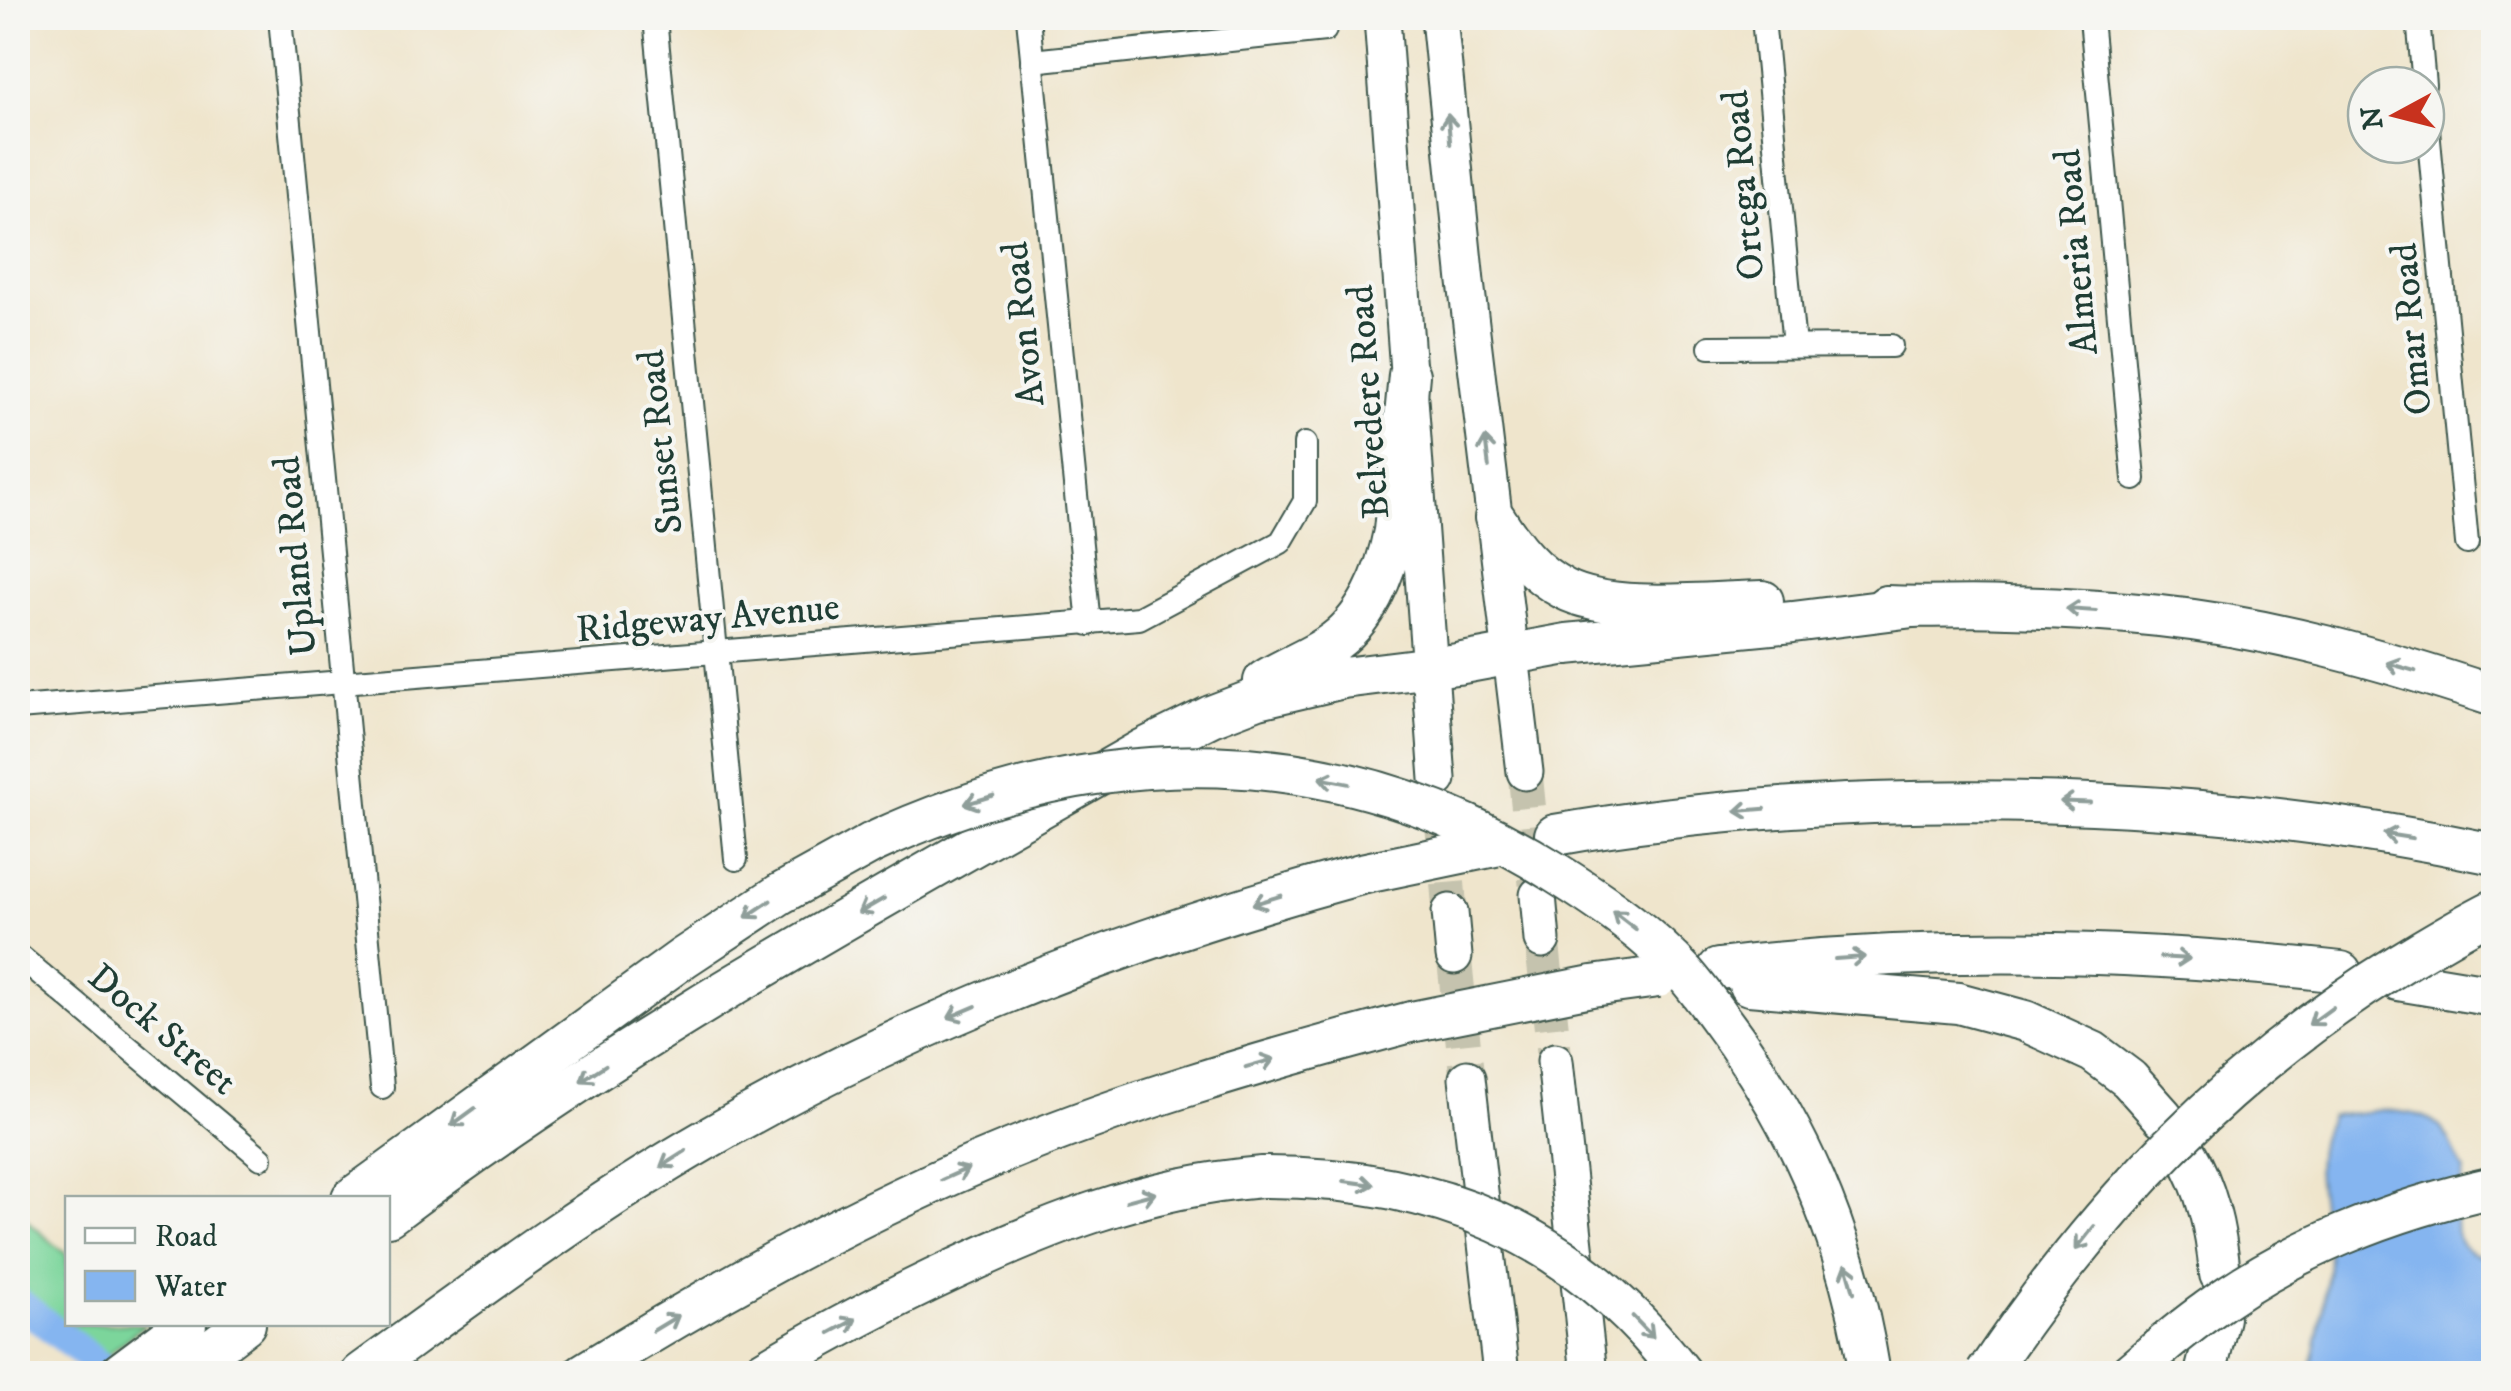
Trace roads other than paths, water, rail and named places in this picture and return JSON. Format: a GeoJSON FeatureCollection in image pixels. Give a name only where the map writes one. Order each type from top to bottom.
{"type":"FeatureCollection","features":[{"type":"Feature","properties":{"kind":"highway"},"geometry":{"type":"LineString","coordinates":[[1210,716],[1340,637],[1374,592],[1394,531],[1410,376]]}},
{"type":"Feature","properties":{"kind":"highway"},"geometry":{"type":"LineString","coordinates":[[1495,518],[1534,568],[1566,590],[1601,600],[1786,600],[2164,616],[2261,632],[2361,655],[2494,696]]}},
{"type":"Feature","properties":{"kind":"highway"},"geometry":{"type":"LineString","coordinates":[[390,1215],[524,1118],[718,994],[1142,750],[1210,716],[1258,698],[1374,673],[1482,660],[1567,644],[1912,607]]}},
{"type":"Feature","properties":{"kind":"highway"},"geometry":{"type":"LineString","coordinates":[[355,1196],[683,958],[780,894],[872,843],[955,807],[1083,774],[1215,766],[1298,774],[1389,794],[1434,810],[1528,855],[1606,906],[1687,976],[1752,1063],[1804,1154],[1826,1203],[1856,1296],[1870,1374]]}},
{"type":"Feature","properties":{"kind":"highway"},"geometry":{"type":"LineString","coordinates":[[1555,835],[1658,819],[1800,806],[1955,800],[2070,802],[2330,826],[2494,854]]}},
{"type":"Feature","properties":{"kind":"highway"},"geometry":{"type":"LineString","coordinates":[[361,1374],[516,1262],[644,1177],[704,1140],[914,1032],[1080,963],[1205,919],[1361,874],[1495,846]]}},
{"type":"Feature","properties":{"kind":"highway"},"geometry":{"type":"LineString","coordinates":[[1986,1374],[2096,1224],[2224,1093],[2367,984],[2494,910]]}},
{"type":"Feature","properties":{"kind":"highway"},"geometry":{"type":"LineString","coordinates":[[2220,1274],[2208,1205],[2174,1133],[2129,1079],[2093,1052],[2002,1013],[1947,1002],[1724,976],[1886,956],[2034,953],[2174,958],[2341,972]]}},
{"type":"Feature","properties":{"kind":"highway"},"geometry":{"type":"LineString","coordinates":[[583,1374],[770,1262],[978,1163],[1119,1108],[1263,1062],[1412,1022],[1576,989],[1668,977]]}},
{"type":"Feature","properties":{"kind":"highway"},"geometry":{"type":"LineString","coordinates":[[2398,980],[2494,996]]}},
{"type":"Feature","properties":{"kind":"highway"},"geometry":{"type":"LineString","coordinates":[[758,1374],[849,1322],[1042,1230],[1106,1207],[1178,1188],[1217,1181],[1301,1177],[1375,1184],[1492,1218],[1557,1255],[1593,1282],[1655,1340],[1682,1374]]}},
{"type":"Feature","properties":{"kind":"highway"},"geometry":{"type":"LineString","coordinates":[[2130,1374],[2209,1309],[2292,1260],[2384,1219],[2494,1187]]}},
{"type":"Feature","properties":{"kind":"highway"},"geometry":{"type":"LineString","coordinates":[[2205,1374],[2218,1318]]}},
{"type":"Feature","properties":{"kind":"highway"},"geometry":{"type":"LineString","coordinates":[[119,1374],[240,1326]]}},
{"type":"Feature","properties":{"kind":"main road","name":"Belvedere Road"},"geometry":{"type":"LineString","coordinates":[[1382,18],[1438,779]]}},
{"type":"Feature","properties":{"kind":"main road"},"geometry":{"type":"LineString","coordinates":[[1439,18],[1454,178],[1525,772]]}},
{"type":"Feature","properties":{"kind":"main road"},"geometry":{"type":"LineString","coordinates":[[1538,895],[1542,940]]}},
{"type":"Feature","properties":{"kind":"main road"},"geometry":{"type":"LineString","coordinates":[[1450,912],[1454,956]]}},
{"type":"Feature","properties":{"kind":"main road"},"geometry":{"type":"LineString","coordinates":[[1555,1061],[1590,1374]]}},
{"type":"Feature","properties":{"kind":"main road"},"geometry":{"type":"LineString","coordinates":[[1467,1078],[1501,1374]]}},
{"type":"Feature","properties":{"kind":"street","name":"Upland Road"},"geometry":{"type":"LineString","coordinates":[[280,18],[382,1087]]}},
{"type":"Feature","properties":{"kind":"street","name":"Sunset Road"},"geometry":{"type":"LineString","coordinates":[[655,18],[736,860]]}},
{"type":"Feature","properties":{"kind":"street","name":"Avon Road"},"geometry":{"type":"LineString","coordinates":[[1028,18],[1089,624]]}},
{"type":"Feature","properties":{"kind":"street","name":"Ortega Road"},"geometry":{"type":"LineString","coordinates":[[1763,18],[1794,346]]}},
{"type":"Feature","properties":{"kind":"street","name":"Almeria Road"},"geometry":{"type":"LineString","coordinates":[[2090,18],[2134,479]]}},
{"type":"Feature","properties":{"kind":"street"},"geometry":{"type":"LineString","coordinates":[[2418,18],[2422,65]]}},
{"type":"Feature","properties":{"kind":"street"},"geometry":{"type":"LineString","coordinates":[[1032,61],[1325,30]]}},
{"type":"Feature","properties":{"kind":"street","name":"Omar Road"},"geometry":{"type":"LineString","coordinates":[[2431,165],[2467,544]]}},
{"type":"Feature","properties":{"kind":"street"},"geometry":{"type":"LineString","coordinates":[[1710,347],[1890,346]]}},
{"type":"Feature","properties":{"kind":"street","name":"Ridgeway Avenue"},"geometry":{"type":"LineString","coordinates":[[18,708],[1140,618],[1281,542],[1305,501],[1305,444]]}},
{"type":"Feature","properties":{"kind":"street","name":"Dock Street"},"geometry":{"type":"LineString","coordinates":[[18,955],[262,1158]]}},
{"type":"Feature","properties":{"kind":"water"},"geometry":{"type":"Polygon","coordinates":[[[2383,1110],[2421,1116],[2437,1124],[2464,1170],[2455,1226],[2464,1247],[2493,1258],[2493,1373],[2309,1374],[2329,1264],[2317,1170],[2322,1134],[2330,1116],[2383,1110]]]}},
{"type":"Feature","properties":{"kind":"waterway"},"geometry":{"type":"LineString","coordinates":[[18,1302],[110,1374]]}},
{"type":"Feature","properties":{"kind":"tunnel"},"geometry":{"type":"LineString","coordinates":[[1525,772],[1536,884]]}},
{"type":"Feature","properties":{"kind":"tunnel"},"geometry":{"type":"LineString","coordinates":[[1443,830],[1450,912]]}},
{"type":"Feature","properties":{"kind":"tunnel"},"geometry":{"type":"LineString","coordinates":[[1542,940],[1555,1061]]}},
{"type":"Feature","properties":{"kind":"tunnel"},"geometry":{"type":"LineString","coordinates":[[1454,956],[1467,1078]]}}]}
